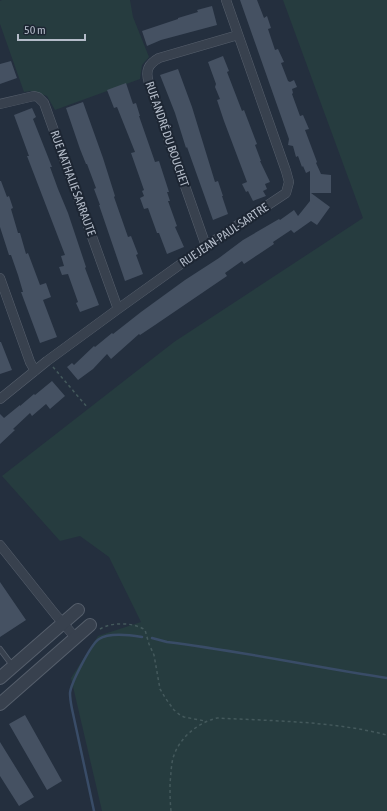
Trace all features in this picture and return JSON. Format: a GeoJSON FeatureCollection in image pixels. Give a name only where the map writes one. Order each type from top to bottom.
{"type":"FeatureCollection","features":[{"type":"Feature","properties":{"kind":"street","name":"RUE JEAN-PAUL-SARTRE"},"geometry":{"type":"LineString","coordinates":[[0,399],[47,361],[118,308],[206,246],[286,193],[288,186],[286,170],[226,0]]}},
{"type":"Feature","properties":{"kind":"street","name":"RUE ANDRÉ DU BOUCHET"},"geometry":{"type":"LineString","coordinates":[[206,246],[149,83],[147,72],[150,65],[159,58],[238,35]]}},
{"type":"Feature","properties":{"kind":"street","name":"RUE NATHALIE SARRAUTE"},"geometry":{"type":"LineString","coordinates":[[0,104],[34,96],[38,97],[44,103],[118,308]]}},
{"type":"Feature","properties":{"kind":"street"},"geometry":{"type":"LineString","coordinates":[[0,278],[30,362],[35,371]]}},
{"type":"Feature","properties":{"kind":"street"},"geometry":{"type":"LineString","coordinates":[[0,545],[75,638]]}},
{"type":"Feature","properties":{"kind":"street"},"geometry":{"type":"LineString","coordinates":[[0,678],[78,610]]}},
{"type":"Feature","properties":{"kind":"street"},"geometry":{"type":"LineString","coordinates":[[0,704],[75,638],[94,628]]}},
{"type":"Feature","properties":{"kind":"lane"},"geometry":{"type":"LineString","coordinates":[[0,649],[14,666]]}},
{"type":"Feature","properties":{"kind":"path"},"geometry":{"type":"LineString","coordinates":[[47,361],[87,407]]}},
{"type":"Feature","properties":{"kind":"path"},"geometry":{"type":"LineString","coordinates":[[94,628],[101,628],[109,625],[136,626],[145,630],[154,655],[160,689],[166,699],[174,710],[184,717],[206,721]]}},
{"type":"Feature","properties":{"kind":"path"},"geometry":{"type":"LineString","coordinates":[[171,811],[170,795],[173,759],[179,745],[186,735],[206,721],[217,718],[331,725],[364,729],[387,734]]}},
{"type":"Feature","properties":{"kind":"green space"},"geometry":{"type":"Polygon","coordinates":[[[130,0],[133,17],[149,57],[142,65],[140,79],[55,110],[47,96],[30,91],[24,92],[0,24],[0,1],[130,0]]]}},
{"type":"Feature","properties":{"kind":"green space"},"geometry":{"type":"Polygon","coordinates":[[[283,0],[387,0],[387,811],[102,811],[71,678],[98,636],[141,622],[109,557],[80,536],[60,541],[2,476],[174,342],[363,218],[283,0]]]}},
{"type":"Feature","properties":{"kind":"building"},"geometry":{"type":"Polygon","coordinates":[[[240,0],[257,0],[264,18],[267,16],[271,28],[268,29],[275,50],[278,49],[284,62],[281,63],[288,81],[290,82],[294,80],[297,87],[292,89],[292,94],[300,116],[303,115],[309,129],[305,130],[317,162],[316,163],[321,174],[331,175],[331,193],[311,193],[330,207],[317,225],[311,221],[294,233],[291,230],[273,242],[274,244],[244,264],[242,261],[225,273],[227,276],[140,335],[139,334],[111,359],[107,354],[93,369],[78,380],[67,367],[72,363],[74,365],[94,346],[95,347],[185,280],[243,240],[279,219],[280,220],[294,210],[298,216],[310,201],[310,171],[306,173],[298,156],[296,157],[293,146],[288,145],[289,139],[240,0]]]}},
{"type":"Feature","properties":{"kind":"building"},"geometry":{"type":"Polygon","coordinates":[[[212,6],[217,25],[161,40],[147,46],[142,31],[198,12],[197,10],[212,6]]]}},
{"type":"Feature","properties":{"kind":"building"},"geometry":{"type":"Polygon","coordinates":[[[223,56],[229,71],[227,72],[242,111],[244,110],[257,144],[255,145],[260,161],[270,182],[265,184],[267,189],[263,191],[266,196],[253,201],[248,191],[246,192],[242,184],[247,182],[217,100],[220,99],[208,62],[223,56]]]}},
{"type":"Feature","properties":{"kind":"building"},"geometry":{"type":"Polygon","coordinates":[[[11,61],[17,78],[0,84],[0,64],[11,61]]]}},
{"type":"Feature","properties":{"kind":"building"},"geometry":{"type":"Polygon","coordinates":[[[178,69],[192,107],[215,182],[218,181],[228,214],[213,220],[160,75],[178,69]]]}},
{"type":"Feature","properties":{"kind":"building"},"geometry":{"type":"Polygon","coordinates":[[[126,83],[133,104],[136,103],[155,162],[159,161],[169,192],[167,192],[170,201],[168,201],[177,226],[175,227],[184,247],[167,254],[159,233],[157,233],[148,208],[144,209],[140,198],[144,196],[142,191],[144,190],[131,153],[135,152],[117,107],[114,108],[107,90],[126,83]]]}},
{"type":"Feature","properties":{"kind":"building"},"geometry":{"type":"Polygon","coordinates":[[[83,102],[103,158],[115,196],[114,197],[128,237],[131,236],[138,254],[136,255],[143,274],[125,281],[94,189],[96,188],[80,149],[66,108],[83,102]]]}},
{"type":"Feature","properties":{"kind":"building"},"geometry":{"type":"Polygon","coordinates":[[[32,108],[36,117],[33,119],[52,167],[50,167],[68,213],[86,267],[85,268],[99,305],[80,312],[68,274],[62,275],[59,267],[64,266],[61,256],[65,255],[27,156],[29,156],[14,115],[32,108]]]}},
{"type":"Feature","properties":{"kind":"building"},"geometry":{"type":"Polygon","coordinates":[[[0,181],[7,197],[9,196],[18,233],[20,233],[26,254],[28,253],[40,285],[46,283],[51,297],[43,300],[57,337],[40,343],[21,292],[23,292],[18,275],[11,255],[9,255],[0,227],[0,181]]]}},
{"type":"Feature","properties":{"kind":"building"},"geometry":{"type":"Polygon","coordinates":[[[0,342],[12,370],[0,374],[0,342]]]}},
{"type":"Feature","properties":{"kind":"building"},"geometry":{"type":"Polygon","coordinates":[[[52,381],[65,396],[50,409],[46,404],[32,416],[30,413],[0,444],[0,414],[4,418],[52,381]]]}},
{"type":"Feature","properties":{"kind":"building"},"geometry":{"type":"Polygon","coordinates":[[[0,582],[26,620],[0,637],[0,582]]]}},
{"type":"Feature","properties":{"kind":"building"},"geometry":{"type":"Polygon","coordinates":[[[25,715],[62,781],[47,790],[9,724],[25,715]]]}},
{"type":"Feature","properties":{"kind":"building"},"geometry":{"type":"Polygon","coordinates":[[[0,742],[34,797],[19,806],[0,776],[0,742]]]}},
{"type":"Feature","properties":{"kind":"waterway"},"geometry":{"type":"LineString","coordinates":[[94,811],[70,699],[71,688],[91,648],[99,639],[109,635],[142,637]]}},
{"type":"Feature","properties":{"kind":"waterway"},"geometry":{"type":"LineString","coordinates":[[152,638],[167,642],[387,678]]}}]}
